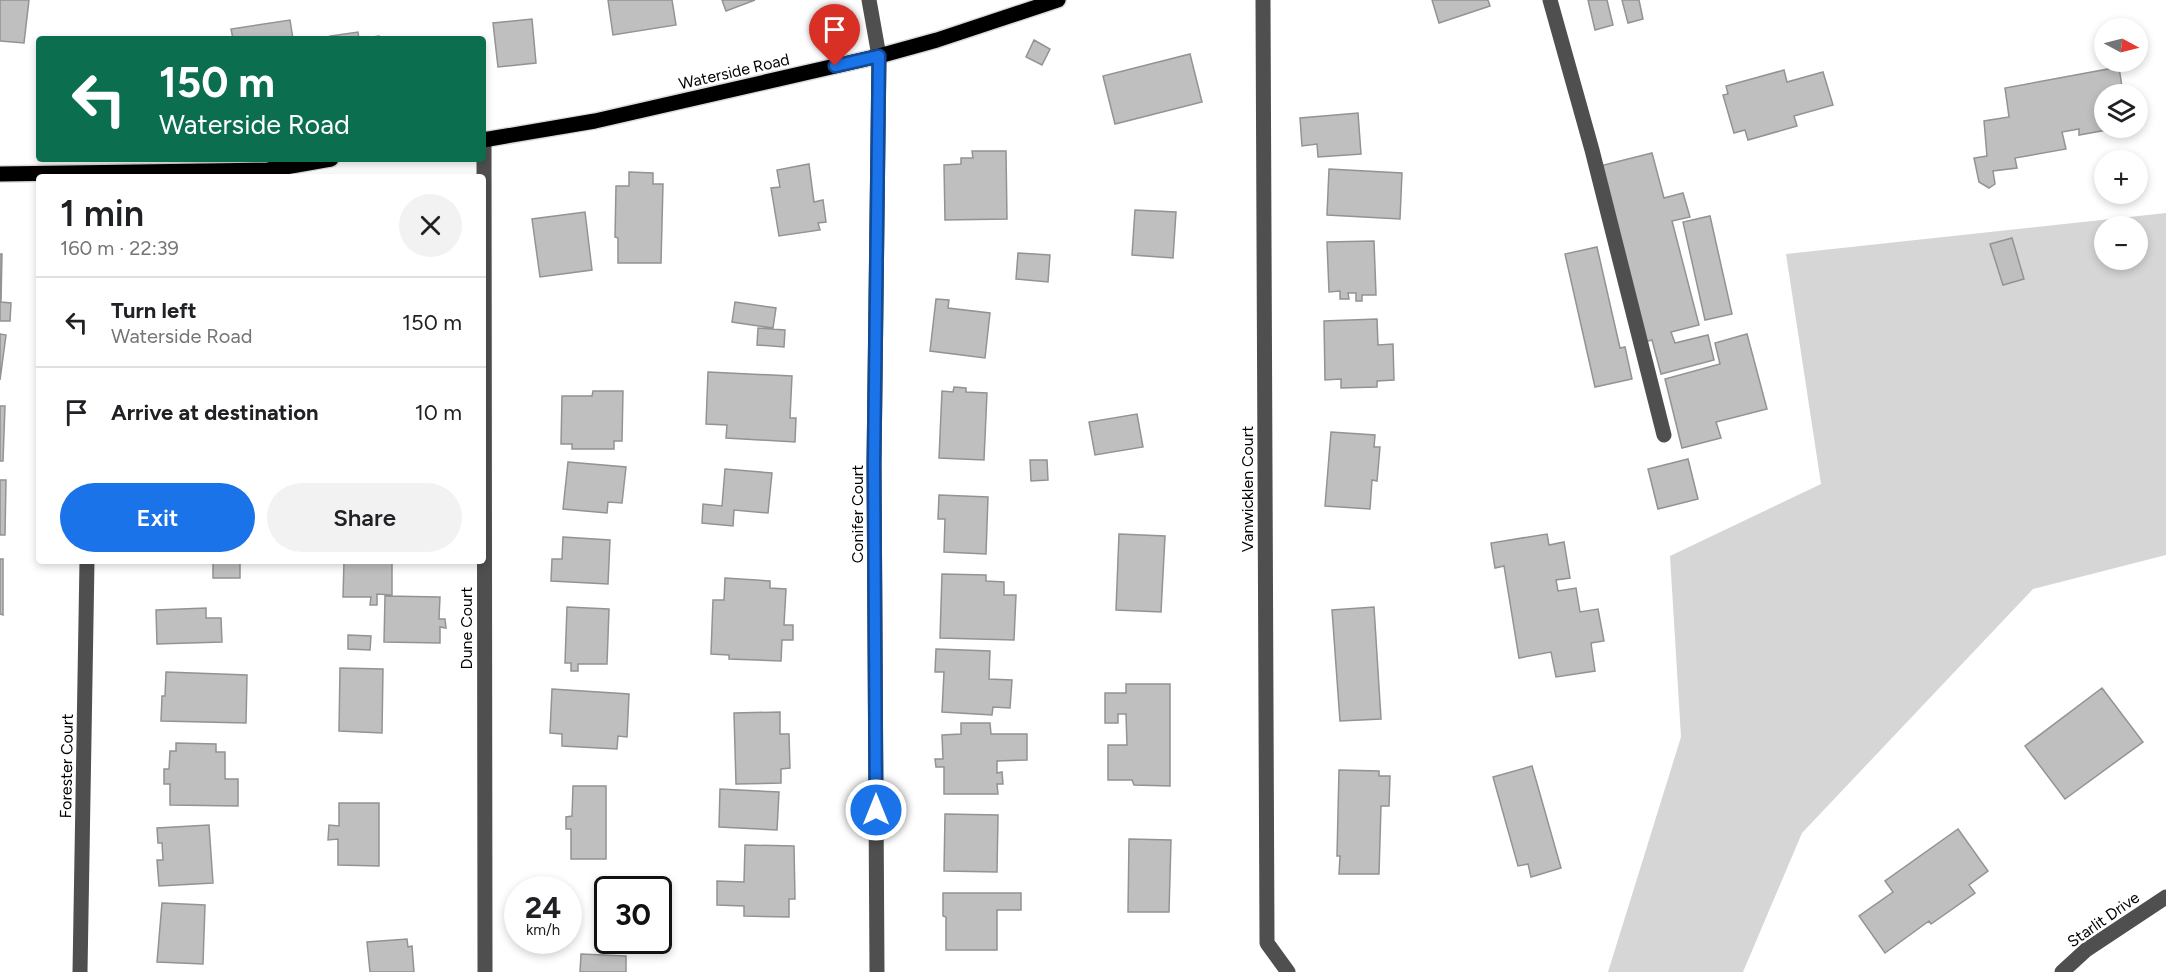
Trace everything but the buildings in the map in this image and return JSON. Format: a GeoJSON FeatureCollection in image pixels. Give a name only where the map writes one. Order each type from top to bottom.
{"type":"FeatureCollection","features":[{"type":"Feature","properties":{"kind":"main road","name":"Waterside Road"},"geometry":{"type":"LineString","coordinates":[[486,139],[595,121],[879,56],[937,40],[1058,0]]}},
{"type":"Feature","properties":{"kind":"main road"},"geometry":{"type":"LineString","coordinates":[[128,174],[268,170],[314,162]]}},
{"type":"Feature","properties":{"kind":"main road"},"geometry":{"type":"LineString","coordinates":[[0,174],[36,174]]}},
{"type":"Feature","properties":{"kind":"street","name":"Conifer Court"},"geometry":{"type":"LineString","coordinates":[[869,0],[879,56],[874,464],[878,972]]}},
{"type":"Feature","properties":{"kind":"street","name":"Vanwicklen Court"},"geometry":{"type":"LineString","coordinates":[[1263,0],[1267,943],[1288,972]]}},
{"type":"Feature","properties":{"kind":"street"},"geometry":{"type":"LineString","coordinates":[[1550,0],[1593,150],[1664,435]]}},
{"type":"Feature","properties":{"kind":"street","name":"Forester Court"},"geometry":{"type":"LineString","coordinates":[[80,972],[87,564]]}},
{"type":"Feature","properties":{"kind":"street","name":"Dune Court"},"geometry":{"type":"LineString","coordinates":[[484,564],[485,972]]}},
{"type":"Feature","properties":{"kind":"street","name":"Starlit Drive"},"geometry":{"type":"LineString","coordinates":[[2062,972],[2086,950],[2166,897]]}},
{"type":"Feature","properties":{"kind":"shaded area"},"geometry":{"type":"Polygon","coordinates":[[[2166,213],[2166,555],[2033,589],[1802,833],[1743,972],[1608,972],[1681,737],[1670,556],[1821,484],[1786,254],[2094,221],[2094,270],[2148,270],[2148,216],[2138,216],[2166,213]]]}},
{"type":"Feature","properties":{"kind":"route"},"geometry":{"type":"LineString","coordinates":[[835,66],[879,56],[874,464],[876,810]]}}]}
